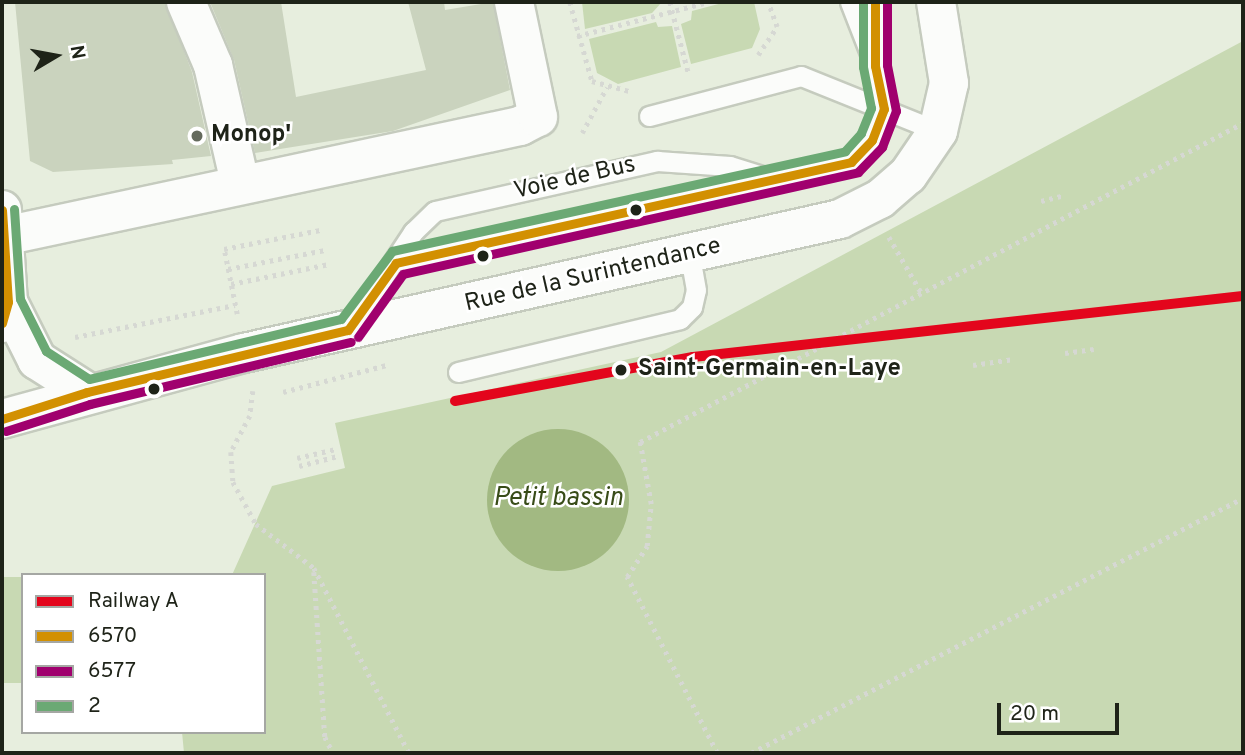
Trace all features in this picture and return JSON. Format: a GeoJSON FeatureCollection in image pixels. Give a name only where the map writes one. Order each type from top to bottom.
{"type":"FeatureCollection","features":[{"type":"Feature","properties":{"kind":"main road"},"geometry":{"type":"LineString","coordinates":[[186,2],[213,65],[240,183]]}},
{"type":"Feature","properties":{"kind":"main road"},"geometry":{"type":"LineString","coordinates":[[87,392],[37,360],[5,312],[3,223],[240,183],[520,126],[538,117],[514,2]]}},
{"type":"Feature","properties":{"kind":"main road","name":"Rue de la Surintendance"},"geometry":{"type":"LineString","coordinates":[[2,419],[87,392],[244,353],[690,255],[859,210],[908,175],[939,131],[949,83],[936,2]]}},
{"type":"Feature","properties":{"kind":"lane"},"geometry":{"type":"LineString","coordinates":[[850,2],[876,66]]}},
{"type":"Feature","properties":{"kind":"lane"},"geometry":{"type":"LineString","coordinates":[[875,2],[876,66],[884,109]]}},
{"type":"Feature","properties":{"kind":"lane"},"geometry":{"type":"LineString","coordinates":[[649,116],[801,76],[939,131]]}},
{"type":"Feature","properties":{"kind":"lane","name":"Voie de Bus"},"geometry":{"type":"LineString","coordinates":[[396,263],[779,181],[851,162],[872,140],[884,109]]}},
{"type":"Feature","properties":{"kind":"lane","name":"Voie de Bus"},"geometry":{"type":"LineString","coordinates":[[348,330],[396,263],[413,232],[435,211],[657,161],[690,161],[779,181]]}},
{"type":"Feature","properties":{"kind":"lane"},"geometry":{"type":"LineString","coordinates":[[457,372],[680,319],[692,307],[696,290],[690,255]]}},
{"type":"Feature","properties":{"kind":"path"},"geometry":{"type":"LineString","coordinates":[[570,2],[577,36],[592,81],[622,93],[642,88]]}},
{"type":"Feature","properties":{"kind":"path"},"geometry":{"type":"LineString","coordinates":[[670,2],[689,76]]}},
{"type":"Feature","properties":{"kind":"path"},"geometry":{"type":"LineString","coordinates":[[577,36],[708,2]]}},
{"type":"Feature","properties":{"kind":"path"},"geometry":{"type":"LineString","coordinates":[[756,58],[777,27],[768,2]]}},
{"type":"Feature","properties":{"kind":"path"},"geometry":{"type":"LineString","coordinates":[[677,79],[702,72]]}},
{"type":"Feature","properties":{"kind":"path"},"geometry":{"type":"LineString","coordinates":[[582,133],[607,87]]}},
{"type":"Feature","properties":{"kind":"path"},"geometry":{"type":"LineString","coordinates":[[717,753],[627,577],[647,546],[651,504],[640,442],[1243,123]]}},
{"type":"Feature","properties":{"kind":"path"},"geometry":{"type":"LineString","coordinates":[[1041,201],[1065,195]]}},
{"type":"Feature","properties":{"kind":"path"},"geometry":{"type":"LineString","coordinates":[[859,210],[865,229],[877,225],[895,244],[922,292]]}},
{"type":"Feature","properties":{"kind":"path"},"geometry":{"type":"LineString","coordinates":[[37,360],[66,339],[235,305],[224,249],[320,230]]}},
{"type":"Feature","properties":{"kind":"path"},"geometry":{"type":"LineString","coordinates":[[228,269],[325,250]]}},
{"type":"Feature","properties":{"kind":"path"},"geometry":{"type":"LineString","coordinates":[[231,284],[329,264]]}},
{"type":"Feature","properties":{"kind":"path"},"geometry":{"type":"LineString","coordinates":[[1065,353],[1094,349]]}},
{"type":"Feature","properties":{"kind":"path"},"geometry":{"type":"LineString","coordinates":[[244,353],[253,390],[250,416],[231,452],[233,482],[256,524],[313,568],[409,753]]}},
{"type":"Feature","properties":{"kind":"path"},"geometry":{"type":"LineString","coordinates":[[974,365],[1014,359]]}},
{"type":"Feature","properties":{"kind":"path"},"geometry":{"type":"LineString","coordinates":[[297,458],[336,449]]}},
{"type":"Feature","properties":{"kind":"path"},"geometry":{"type":"LineString","coordinates":[[299,466],[338,456]]}},
{"type":"Feature","properties":{"kind":"path"},"geometry":{"type":"LineString","coordinates":[[751,753],[1243,498]]}},
{"type":"Feature","properties":{"kind":"path"},"geometry":{"type":"LineString","coordinates":[[313,568],[325,737],[333,753]]}},
{"type":"Feature","properties":{"kind":"shaded area"},"geometry":{"type":"Polygon","coordinates":[[[582,2],[662,2],[652,13],[585,29],[582,2]]]}},
{"type":"Feature","properties":{"kind":"shaded area"},"geometry":{"type":"Polygon","coordinates":[[[726,2],[754,2],[760,29],[752,48],[691,64],[681,24],[691,20],[692,11],[726,2]]]}},
{"type":"Feature","properties":{"kind":"shaded area"},"geometry":{"type":"Polygon","coordinates":[[[656,22],[658,27],[672,26],[681,67],[618,84],[597,73],[589,39],[656,22]]]}},
{"type":"Feature","properties":{"kind":"shaded area"},"geometry":{"type":"Polygon","coordinates":[[[1243,41],[1243,753],[184,753],[182,734],[266,734],[266,573],[233,573],[272,486],[345,468],[335,423],[661,352],[1243,41]]]}},
{"type":"Feature","properties":{"kind":"shaded area"},"geometry":{"type":"Polygon","coordinates":[[[2,577],[21,577],[21,683],[2,683],[2,577]]]}},
{"type":"Feature","properties":{"kind":"water","name":"Petit bassin"},"geometry":{"type":"Polygon","coordinates":[[[558,429],[585,434],[608,450],[624,473],[629,500],[624,527],[608,550],[585,566],[558,571],[531,566],[508,550],[492,527],[487,500],[492,473],[508,450],[531,434],[558,429]]]}},
{"type":"Feature","properties":{"kind":"building"},"geometry":{"type":"Polygon","coordinates":[[[15,2],[165,2],[192,72],[211,156],[172,160],[173,164],[53,172],[30,161],[15,2]]]}},
{"type":"Feature","properties":{"kind":"building"},"geometry":{"type":"Polygon","coordinates":[[[210,2],[281,2],[296,97],[426,70],[408,2],[444,2],[445,10],[493,2],[510,90],[393,131],[255,153],[234,60],[210,2]]]}},
{"type":"Feature","properties":{"kind":"rail line","name":"A"},"geometry":{"type":"LineString","coordinates":[[455,401],[693,357],[1243,296]]}},
{"type":"Feature","properties":{"kind":"transit line","name":"2"},"geometry":{"type":"LineString","coordinates":[[14,209],[20,299],[46,351],[89,379],[341,319],[392,251],[845,151],[861,133],[871,108],[863,67],[863,2]]}},
{"type":"Feature","properties":{"kind":"transit line","name":"6570"},"geometry":{"type":"LineString","coordinates":[[348,330],[396,263],[851,162],[872,140],[884,109],[875,66],[875,2]]}},
{"type":"Feature","properties":{"kind":"transit line","name":"6577"},"geometry":{"type":"LineString","coordinates":[[358,337],[403,274],[858,172],[882,147],[896,111],[887,65],[887,2]]}},
{"type":"Feature","properties":{"kind":"transit line","name":"6570"},"geometry":{"type":"LineString","coordinates":[[2,210],[8,302],[2,323]]}},
{"type":"Feature","properties":{"kind":"transit line","name":"6570"},"geometry":{"type":"LineString","coordinates":[[2,419],[87,392],[348,330]]}},
{"type":"Feature","properties":{"kind":"transit line","name":"6577"},"geometry":{"type":"LineString","coordinates":[[6,431],[90,404],[351,342]]}},
{"type":"Feature","properties":{"kind":"place","name":"Monop'"},"geometry":{"type":"Point","coordinates":[197,136]}},
{"type":"Feature","properties":{"kind":"place","name":"Saint-Germain-en-Laye"},"geometry":{"type":"Point","coordinates":[621,370]}}]}
